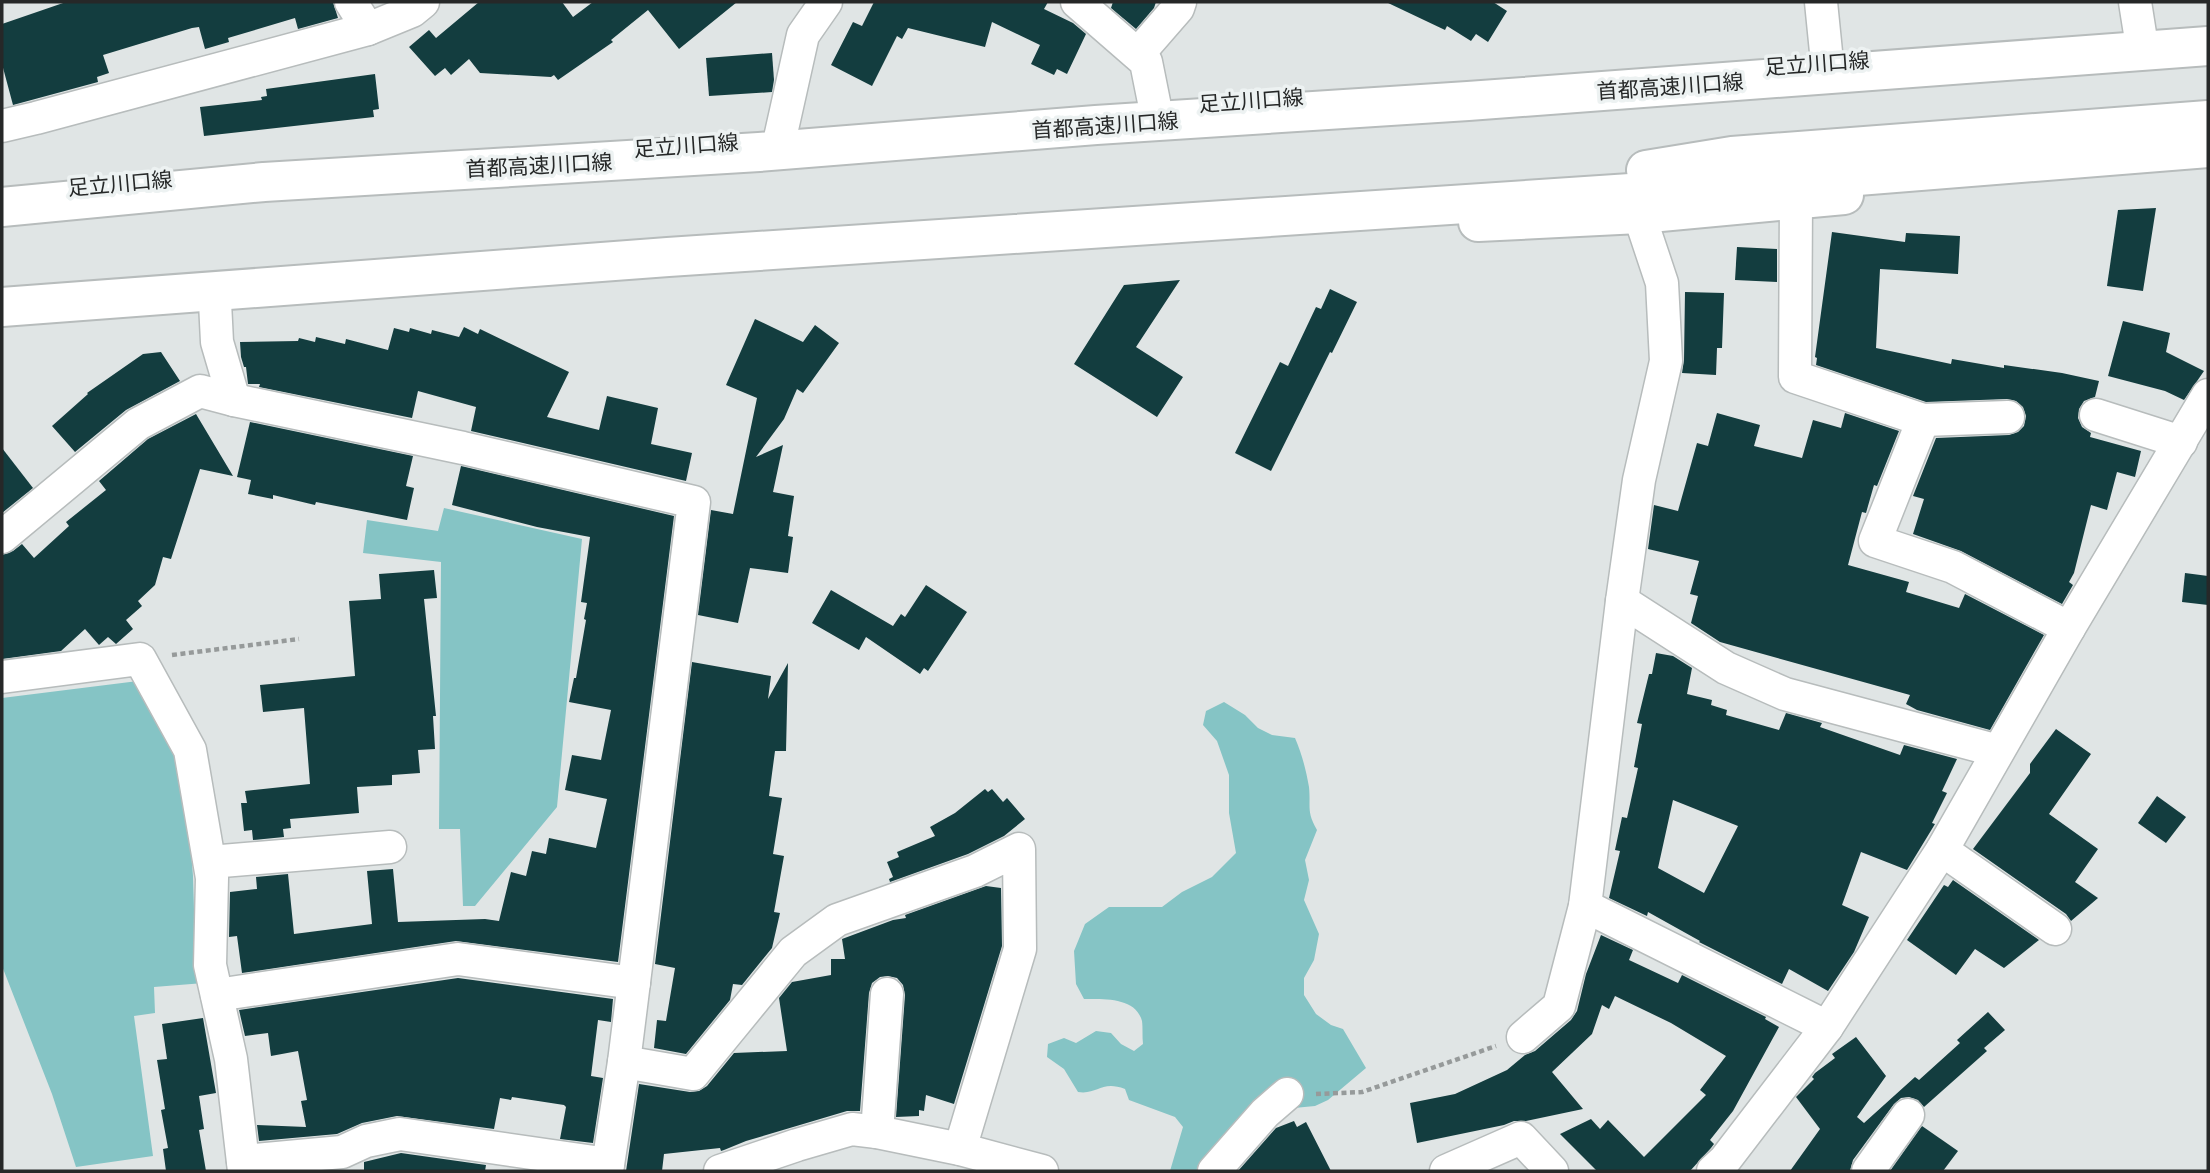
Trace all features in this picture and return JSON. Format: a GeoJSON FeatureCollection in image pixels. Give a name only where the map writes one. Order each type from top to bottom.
{"type":"FeatureCollection","features":[{"type":"Feature","properties":{"kind":"main road","name":"足立川口線"},"geometry":{"type":"LineString","coordinates":[[2,194],[248,172],[780,138],[1155,107],[2208,35]]}},
{"type":"Feature","properties":{"kind":"main road","name":"首都高速川口線"},"geometry":{"type":"LineString","coordinates":[[2,207],[264,182],[759,152],[1096,125],[1468,101],[2208,46]]}},
{"type":"Feature","properties":{"kind":"main road"},"geometry":{"type":"LineString","coordinates":[[1411,208],[1732,156],[2208,120]]}},
{"type":"Feature","properties":{"kind":"main road"},"geometry":{"type":"LineString","coordinates":[[2,307],[654,258],[1789,182],[2208,148]]}},
{"type":"Feature","properties":{"kind":"main road"},"geometry":{"type":"LineString","coordinates":[[2,317],[1231,234],[1639,214],[2010,177],[2208,161]]}},
{"type":"Feature","properties":{"kind":"street"},"geometry":{"type":"LineString","coordinates":[[351,2],[368,29]]}},
{"type":"Feature","properties":{"kind":"street"},"geometry":{"type":"LineString","coordinates":[[2,125],[368,29],[412,11],[423,2]]}},
{"type":"Feature","properties":{"kind":"street"},"geometry":{"type":"LineString","coordinates":[[780,138],[803,35],[826,2]]}},
{"type":"Feature","properties":{"kind":"street"},"geometry":{"type":"LineString","coordinates":[[1138,54],[1178,8],[1180,2]]}},
{"type":"Feature","properties":{"kind":"street"},"geometry":{"type":"LineString","coordinates":[[1821,2],[1827,62]]}},
{"type":"Feature","properties":{"kind":"street"},"geometry":{"type":"LineString","coordinates":[[2135,2],[2141,40]]}},
{"type":"Feature","properties":{"kind":"street"},"geometry":{"type":"LineString","coordinates":[[1093,8],[1146,62],[1155,107]]}},
{"type":"Feature","properties":{"kind":"street"},"geometry":{"type":"LineString","coordinates":[[1796,200],[1795,377],[1923,420],[2008,417]]}},
{"type":"Feature","properties":{"kind":"street"},"geometry":{"type":"LineString","coordinates":[[1523,1037],[1559,1006],[1585,906],[1639,480],[1666,360],[1662,283],[1639,214]]}},
{"type":"Feature","properties":{"kind":"street"},"geometry":{"type":"LineString","coordinates":[[215,302],[217,342],[234,400]]}},
{"type":"Feature","properties":{"kind":"street"},"geometry":{"type":"LineString","coordinates":[[2,537],[138,424],[200,391],[463,447],[694,502],[624,1062],[608,1167],[501,1160],[400,1134],[366,1140],[342,1152],[244,1166],[231,1059],[210,965],[212,878],[190,750],[140,659],[2,677]]}},
{"type":"Feature","properties":{"kind":"street"},"geometry":{"type":"LineString","coordinates":[[1727,1168],[1827,1027],[1942,850],[2069,628],[2208,395]]}},
{"type":"Feature","properties":{"kind":"street"},"geometry":{"type":"LineString","coordinates":[[2096,415],[2181,442]]}},
{"type":"Feature","properties":{"kind":"street"},"geometry":{"type":"LineString","coordinates":[[1923,420],[1875,541],[1953,567],[2069,628]]}},
{"type":"Feature","properties":{"kind":"street"},"geometry":{"type":"LineString","coordinates":[[1622,601],[1726,668],[1785,694],[1998,751]]}},
{"type":"Feature","properties":{"kind":"street"},"geometry":{"type":"LineString","coordinates":[[210,862],[390,847]]}},
{"type":"Feature","properties":{"kind":"street"},"geometry":{"type":"LineString","coordinates":[[624,1062],[693,1074],[793,952],[837,920],[975,871],[1019,849],[1020,949],[960,1149]]}},
{"type":"Feature","properties":{"kind":"street"},"geometry":{"type":"LineString","coordinates":[[1942,850],[2055,929]]}},
{"type":"Feature","properties":{"kind":"street"},"geometry":{"type":"LineString","coordinates":[[1585,906],[1827,1027]]}},
{"type":"Feature","properties":{"kind":"street"},"geometry":{"type":"LineString","coordinates":[[216,995],[458,958],[634,983]]}},
{"type":"Feature","properties":{"kind":"street"},"geometry":{"type":"LineString","coordinates":[[877,1132],[887,994]]}},
{"type":"Feature","properties":{"kind":"street"},"geometry":{"type":"LineString","coordinates":[[1214,1171],[1265,1113],[1287,1094]]}},
{"type":"Feature","properties":{"kind":"street"},"geometry":{"type":"LineString","coordinates":[[1868,1171],[1908,1115]]}},
{"type":"Feature","properties":{"kind":"street"},"geometry":{"type":"LineString","coordinates":[[720,1171],[852,1129],[960,1149],[1042,1171]]}},
{"type":"Feature","properties":{"kind":"street"},"geometry":{"type":"LineString","coordinates":[[1446,1171],[1521,1138],[1552,1171]]}},
{"type":"Feature","properties":{"kind":"path"},"geometry":{"type":"LineString","coordinates":[[140,659],[299,639]]}},
{"type":"Feature","properties":{"kind":"path"},"geometry":{"type":"LineString","coordinates":[[1287,1094],[1362,1093],[1523,1037]]}},
{"type":"Feature","properties":{"kind":"shaded area"},"geometry":{"type":"Polygon","coordinates":[[[444,508],[582,539],[557,807],[475,906],[463,906],[460,829],[439,829],[441,562],[363,553],[367,520],[438,531],[444,508]]]}},
{"type":"Feature","properties":{"kind":"shaded area"},"geometry":{"type":"Polygon","coordinates":[[[138,681],[184,761],[195,943],[204,983],[154,987],[155,1013],[134,1016],[153,1156],[76,1167],[52,1094],[2,966],[2,698],[138,681]]]}},
{"type":"Feature","properties":{"kind":"shaded area"},"geometry":{"type":"Polygon","coordinates":[[[1224,702],[1245,715],[1258,728],[1272,735],[1295,738],[1304,762],[1310,813],[1317,830],[1305,860],[1309,880],[1304,900],[1319,934],[1314,960],[1304,978],[1304,995],[1316,1014],[1331,1025],[1343,1029],[1366,1068],[1328,1100],[1315,1106],[1294,1108],[1200,1171],[1170,1171],[1183,1127],[1175,1117],[1129,1100],[1125,1089],[1110,1086],[1090,1092],[1078,1092],[1064,1069],[1047,1057],[1048,1044],[1064,1038],[1076,1043],[1096,1031],[1111,1033],[1121,1044],[1134,1051],[1143,1044],[1142,1021],[1133,1007],[1118,1001],[1084,999],[1076,984],[1074,951],[1085,924],[1109,907],[1162,907],[1182,892],[1212,877],[1236,853],[1229,813],[1229,775],[1217,741],[1203,725],[1206,711],[1224,702]]]}},
{"type":"Feature","properties":{"kind":"building"},"geometry":{"type":"Polygon","coordinates":[[[66,2],[333,2],[338,18],[298,29],[295,18],[228,38],[229,42],[205,49],[199,27],[192,28],[103,55],[109,73],[97,77],[98,82],[13,105],[2,64],[2,24],[66,2]]]}},
{"type":"Feature","properties":{"kind":"building"},"geometry":{"type":"Polygon","coordinates":[[[479,2],[562,2],[573,17],[593,2],[737,2],[679,49],[648,10],[611,40],[613,42],[558,80],[554,75],[480,73],[469,59],[451,75],[445,68],[435,76],[409,47],[429,30],[436,38],[479,2]]]}},
{"type":"Feature","properties":{"kind":"building"},"geometry":{"type":"Polygon","coordinates":[[[874,2],[1048,2],[1044,9],[1073,23],[1086,34],[1067,74],[1057,69],[1054,75],[1031,64],[1040,45],[992,22],[985,47],[908,28],[902,39],[897,36],[872,86],[831,65],[853,22],[862,26],[874,2]]]}},
{"type":"Feature","properties":{"kind":"building"},"geometry":{"type":"Polygon","coordinates":[[[1113,2],[1156,2],[1136,29],[1111,8],[1113,2]]]}},
{"type":"Feature","properties":{"kind":"building"},"geometry":{"type":"Polygon","coordinates":[[[1386,2],[1493,2],[1507,11],[1488,42],[1476,34],[1471,41],[1447,26],[1445,30],[1386,2]]]}},
{"type":"Feature","properties":{"kind":"building"},"geometry":{"type":"Polygon","coordinates":[[[772,53],[772,92],[709,96],[706,58],[772,53]]]}},
{"type":"Feature","properties":{"kind":"building"},"geometry":{"type":"Polygon","coordinates":[[[375,74],[379,109],[373,110],[374,117],[204,136],[200,107],[262,100],[261,97],[267,96],[266,89],[375,74]]]}},
{"type":"Feature","properties":{"kind":"building"},"geometry":{"type":"Polygon","coordinates":[[[2156,208],[2143,291],[2107,286],[2118,210],[2156,208]]]}},
{"type":"Feature","properties":{"kind":"building"},"geometry":{"type":"Polygon","coordinates":[[[1832,232],[1905,242],[1906,233],[1960,236],[1958,274],[1880,269],[1876,348],[1951,364],[1952,359],[2004,368],[2004,365],[2062,373],[2099,381],[2095,397],[2084,401],[2079,409],[2078,418],[2082,427],[2091,433],[2090,437],[2141,451],[2135,477],[2117,472],[2107,510],[2091,505],[2074,573],[2069,582],[2073,585],[2062,604],[1961,551],[1913,534],[1924,499],[1913,496],[1936,438],[2009,435],[2024,426],[2026,416],[2023,407],[2016,401],[1926,402],[1816,365],[1832,232]]]}},
{"type":"Feature","properties":{"kind":"building"},"geometry":{"type":"Polygon","coordinates":[[[1737,247],[1777,249],[1777,282],[1735,280],[1737,247]]]}},
{"type":"Feature","properties":{"kind":"building"},"geometry":{"type":"Polygon","coordinates":[[[1180,280],[1136,347],[1183,377],[1157,417],[1074,364],[1124,285],[1180,280]]]}},
{"type":"Feature","properties":{"kind":"building"},"geometry":{"type":"Polygon","coordinates":[[[1330,289],[1357,302],[1271,471],[1235,453],[1280,362],[1288,366],[1316,307],[1321,309],[1330,289]]]}},
{"type":"Feature","properties":{"kind":"building"},"geometry":{"type":"Polygon","coordinates":[[[1685,292],[1724,293],[1722,348],[1717,348],[1716,375],[1682,373],[1685,292]]]}},
{"type":"Feature","properties":{"kind":"building"},"geometry":{"type":"Polygon","coordinates":[[[755,319],[803,342],[815,325],[839,343],[803,393],[797,389],[784,419],[756,457],[783,445],[773,492],[794,496],[788,536],[793,537],[788,573],[750,568],[738,623],[698,615],[711,510],[733,514],[757,398],[726,385],[755,319]]]}},
{"type":"Feature","properties":{"kind":"building"},"geometry":{"type":"Polygon","coordinates":[[[2123,321],[2170,333],[2166,352],[2204,371],[2184,400],[2165,391],[2108,376],[2123,321]]]}},
{"type":"Feature","properties":{"kind":"building"},"geometry":{"type":"Polygon","coordinates":[[[464,327],[478,334],[480,329],[569,372],[547,417],[599,430],[607,396],[658,408],[651,444],[692,453],[686,481],[471,431],[476,407],[418,391],[412,418],[259,387],[260,384],[248,384],[246,367],[241,357],[240,342],[298,341],[299,338],[315,342],[316,337],[345,344],[346,339],[388,350],[394,328],[409,332],[410,328],[431,334],[432,330],[459,337],[464,327]]]}},
{"type":"Feature","properties":{"kind":"building"},"geometry":{"type":"Polygon","coordinates":[[[161,352],[180,381],[126,410],[75,452],[52,426],[87,393],[143,354],[161,352]]]}},
{"type":"Feature","properties":{"kind":"building"},"geometry":{"type":"Polygon","coordinates":[[[1717,413],[1760,425],[1754,446],[1802,458],[1813,420],[1841,428],[1845,413],[1899,431],[1877,486],[1874,485],[1866,513],[1862,512],[1848,565],[1909,582],[1906,592],[1959,608],[1965,594],[2044,635],[1990,730],[1917,710],[1906,704],[1910,695],[1720,642],[1691,623],[1698,596],[1690,594],[1699,561],[1648,549],[1654,505],[1678,511],[1697,443],[1708,446],[1717,413]]]}},
{"type":"Feature","properties":{"kind":"building"},"geometry":{"type":"Polygon","coordinates":[[[196,414],[233,476],[200,469],[171,559],[163,557],[155,585],[138,601],[142,606],[126,620],[133,629],[116,644],[108,637],[99,645],[85,629],[61,651],[2,659],[2,555],[22,544],[34,558],[69,526],[66,522],[106,490],[99,481],[148,439],[196,414]]]}},
{"type":"Feature","properties":{"kind":"building"},"geometry":{"type":"Polygon","coordinates":[[[250,422],[413,456],[406,486],[414,488],[407,520],[316,502],[315,505],[273,495],[273,499],[248,494],[251,480],[237,477],[250,422]]]}},
{"type":"Feature","properties":{"kind":"building"},"geometry":{"type":"Polygon","coordinates":[[[2,448],[33,488],[2,513],[2,448]]]}},
{"type":"Feature","properties":{"kind":"building"},"geometry":{"type":"Polygon","coordinates":[[[461,466],[674,516],[618,962],[456,941],[242,973],[237,936],[229,937],[230,892],[257,889],[256,877],[288,874],[294,934],[372,924],[367,871],[393,869],[398,922],[485,919],[499,921],[511,872],[526,876],[532,851],[546,854],[549,838],[596,848],[607,799],[565,790],[572,755],[601,760],[611,710],[569,702],[586,620],[587,603],[581,602],[590,537],[537,527],[452,505],[461,466]]]}},
{"type":"Feature","properties":{"kind":"building"},"geometry":{"type":"Polygon","coordinates":[[[434,570],[437,598],[424,599],[436,716],[433,716],[435,749],[418,750],[420,773],[392,775],[392,785],[357,787],[359,813],[290,819],[291,828],[283,829],[284,837],[253,840],[252,830],[244,831],[241,803],[247,803],[245,791],[310,784],[304,708],[263,712],[260,685],[355,676],[349,601],[381,599],[379,574],[434,570]]]}},
{"type":"Feature","properties":{"kind":"building"},"geometry":{"type":"Polygon","coordinates":[[[2185,573],[2208,576],[2208,605],[2182,602],[2185,573]]]}},
{"type":"Feature","properties":{"kind":"building"},"geometry":{"type":"Polygon","coordinates":[[[926,585],[967,612],[928,671],[924,668],[920,674],[866,637],[859,650],[812,623],[831,590],[893,626],[901,614],[905,617],[926,585]]]}},
{"type":"Feature","properties":{"kind":"building"},"geometry":{"type":"Polygon","coordinates":[[[1656,653],[1673,656],[1692,668],[1687,694],[1712,700],[1711,705],[1727,710],[1726,715],[1779,730],[1786,713],[1822,723],[1820,727],[1900,755],[1904,745],[1957,759],[1942,791],[1947,793],[1932,823],[1935,824],[1907,870],[1861,852],[1842,905],[1869,917],[1854,952],[1828,991],[1789,969],[1782,984],[1699,942],[1648,912],[1647,916],[1609,898],[1620,851],[1615,850],[1622,817],[1627,818],[1638,768],[1634,767],[1642,724],[1637,723],[1649,674],[1652,674],[1656,653]],[[1673,800],[1658,868],[1704,893],[1738,826],[1673,800]]]}},
{"type":"Feature","properties":{"kind":"building"},"geometry":{"type":"Polygon","coordinates":[[[692,662],[771,676],[768,699],[788,663],[786,751],[775,751],[769,796],[782,798],[773,854],[784,856],[774,912],[780,913],[772,948],[742,985],[733,984],[730,1000],[686,1054],[654,1048],[657,1020],[666,1021],[675,968],[655,964],[692,662]]]}},
{"type":"Feature","properties":{"kind":"building"},"geometry":{"type":"Polygon","coordinates":[[[2056,729],[2091,754],[2049,814],[2098,849],[2075,882],[2098,898],[2071,921],[2066,914],[1973,849],[2030,773],[2030,764],[2056,729]]]}},
{"type":"Feature","properties":{"kind":"building"},"geometry":{"type":"Polygon","coordinates":[[[985,789],[988,792],[992,789],[1003,802],[1007,798],[1025,819],[1004,836],[968,854],[890,882],[889,879],[893,877],[887,862],[899,857],[897,852],[935,836],[930,827],[955,813],[985,789]]]}},
{"type":"Feature","properties":{"kind":"building"},"geometry":{"type":"Polygon","coordinates":[[[2157,796],[2186,817],[2166,843],[2138,823],[2157,796]]]}},
{"type":"Feature","properties":{"kind":"building"},"geometry":{"type":"Polygon","coordinates":[[[1953,880],[2039,940],[2004,968],[1975,949],[1956,975],[1907,940],[1944,885],[1948,887],[1953,880]]]}},
{"type":"Feature","properties":{"kind":"building"},"geometry":{"type":"Polygon","coordinates":[[[986,886],[1001,888],[1002,946],[954,1104],[926,1095],[924,1111],[919,1110],[919,1116],[896,1117],[905,995],[903,985],[897,978],[880,977],[872,983],[869,993],[860,1111],[847,1111],[721,1151],[720,1148],[664,1154],[662,1171],[626,1171],[639,1084],[699,1091],[707,1086],[734,1053],[787,1051],[779,998],[792,982],[831,975],[831,959],[845,959],[842,939],[893,920],[906,918],[905,915],[986,886]]]}},
{"type":"Feature","properties":{"kind":"building"},"geometry":{"type":"Polygon","coordinates":[[[1601,935],[1633,950],[1629,960],[1678,983],[1682,975],[1766,1017],[1765,1019],[1779,1027],[1733,1111],[1710,1140],[1714,1144],[1711,1148],[1690,1171],[1597,1171],[1560,1134],[1591,1119],[1600,1129],[1608,1120],[1644,1157],[1706,1095],[1700,1090],[1726,1056],[1671,1023],[1615,996],[1609,1009],[1602,1005],[1592,1034],[1552,1072],[1583,1109],[1417,1143],[1410,1103],[1455,1094],[1507,1070],[1525,1055],[1535,1051],[1571,1020],[1577,1011],[1586,974],[1601,935]]]}},
{"type":"Feature","properties":{"kind":"building"},"geometry":{"type":"Polygon","coordinates":[[[458,978],[613,999],[611,1022],[598,1020],[591,1076],[603,1078],[593,1143],[560,1139],[566,1107],[564,1105],[512,1097],[511,1100],[500,1098],[494,1129],[397,1116],[362,1123],[337,1134],[259,1141],[257,1125],[306,1127],[301,1101],[307,1100],[298,1051],[271,1056],[268,1033],[245,1036],[239,1010],[458,978]]]}},
{"type":"Feature","properties":{"kind":"building"},"geometry":{"type":"Polygon","coordinates":[[[1988,1012],[2005,1030],[1984,1048],[1987,1051],[1924,1107],[1918,1100],[1909,1097],[1901,1098],[1894,1104],[1853,1160],[1850,1171],[1790,1171],[1820,1129],[1796,1097],[1814,1079],[1812,1077],[1815,1073],[1835,1058],[1832,1054],[1856,1037],[1886,1076],[1857,1117],[1864,1123],[1915,1077],[1919,1080],[1960,1043],[1957,1040],[1988,1012]]]}},
{"type":"Feature","properties":{"kind":"building"},"geometry":{"type":"Polygon","coordinates":[[[203,1018],[216,1093],[199,1096],[204,1129],[199,1130],[206,1171],[166,1171],[163,1149],[168,1148],[161,1110],[165,1109],[157,1060],[167,1059],[162,1024],[203,1018]]]}},
{"type":"Feature","properties":{"kind":"building"},"geometry":{"type":"Polygon","coordinates":[[[1294,1121],[1297,1127],[1306,1122],[1331,1171],[1238,1171],[1276,1128],[1294,1121]]]}},
{"type":"Feature","properties":{"kind":"building"},"geometry":{"type":"Polygon","coordinates":[[[1922,1126],[1958,1151],[1943,1171],[1890,1171],[1922,1126]]]}},
{"type":"Feature","properties":{"kind":"building"},"geometry":{"type":"Polygon","coordinates":[[[401,1153],[486,1165],[485,1171],[364,1171],[364,1162],[401,1153]]]}}]}
